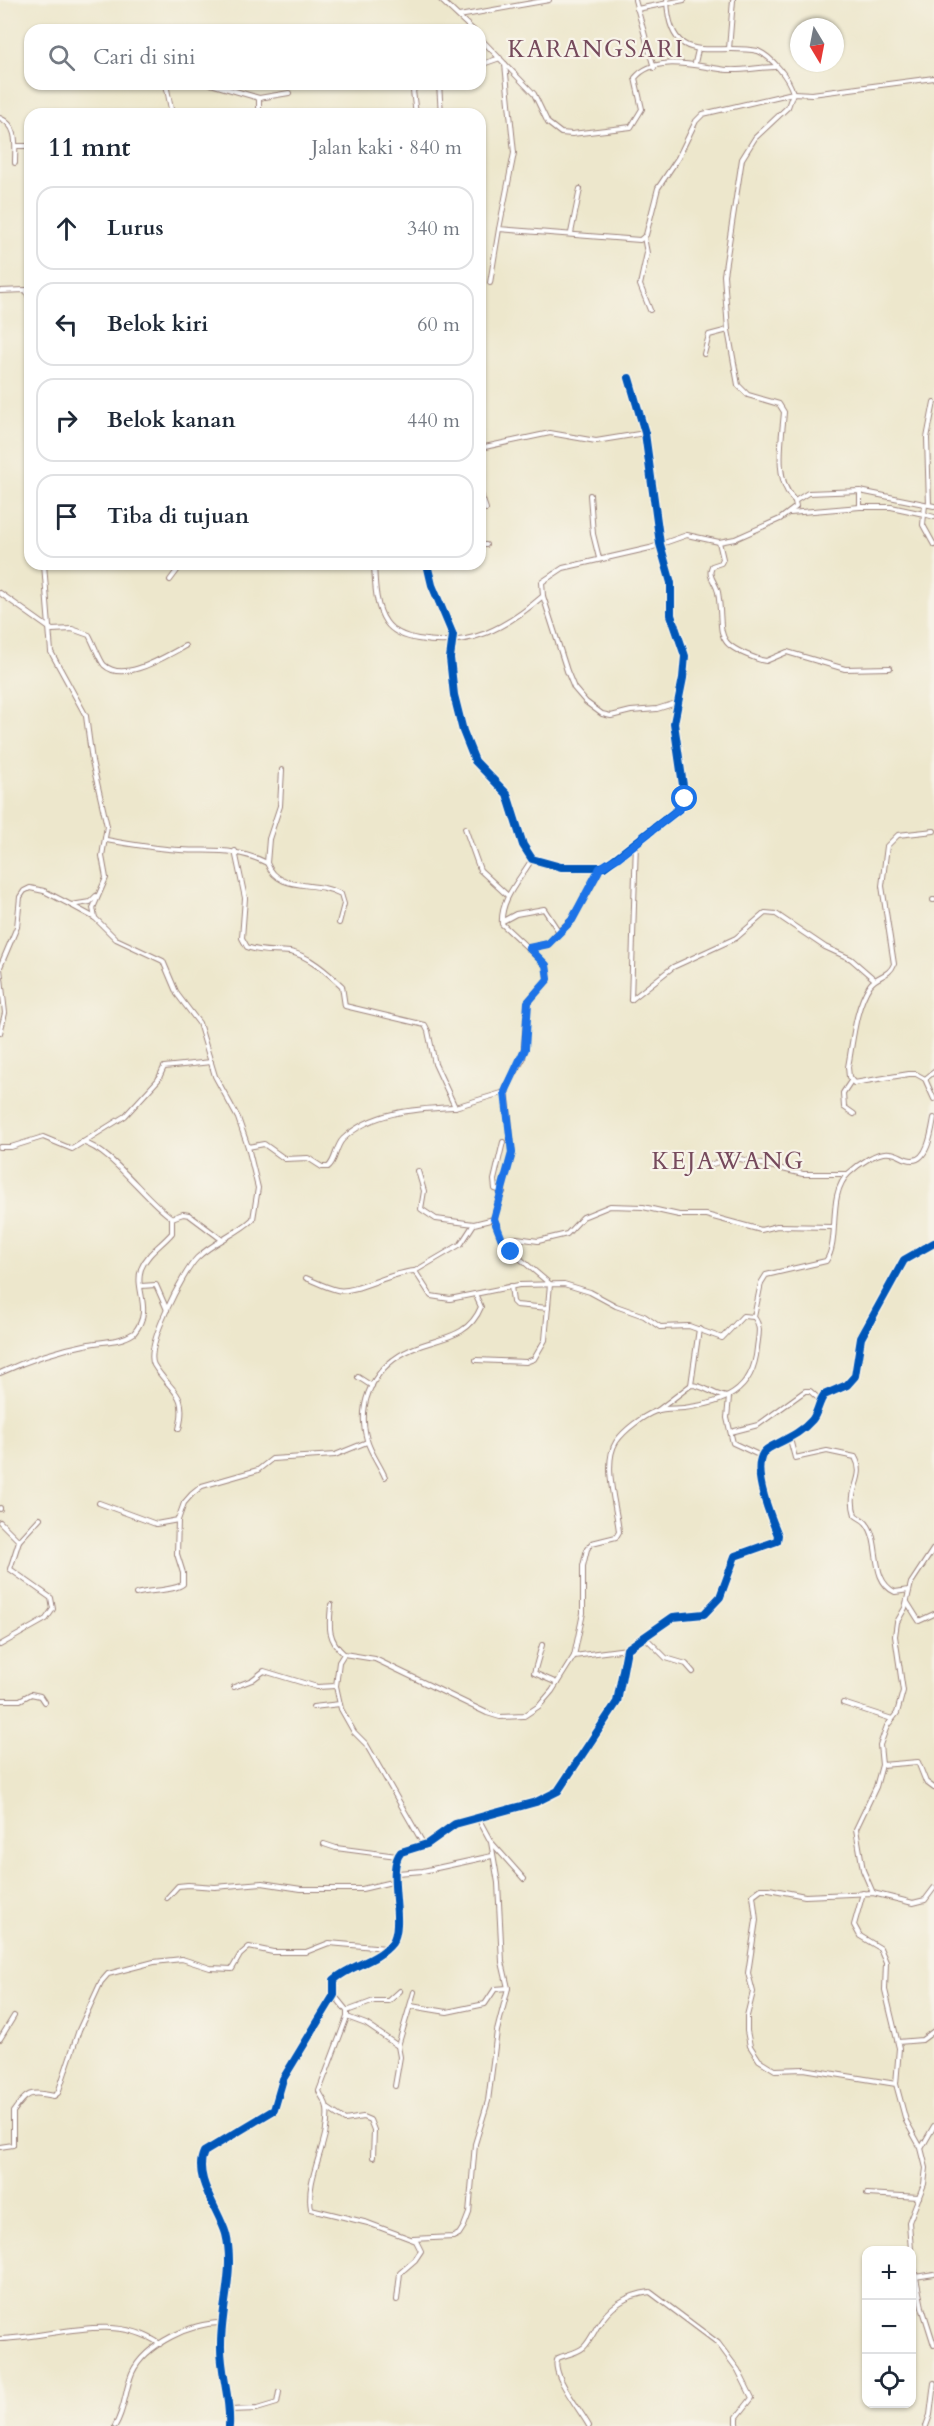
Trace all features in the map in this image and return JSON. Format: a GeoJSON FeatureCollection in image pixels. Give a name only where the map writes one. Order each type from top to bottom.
{"type":"FeatureCollection","features":[{"type":"Feature","properties":{"kind":"street"},"geometry":{"type":"LineString","coordinates":[[441,0],[467,24]]}},
{"type":"Feature","properties":{"kind":"street"},"geometry":{"type":"LineString","coordinates":[[459,16],[549,0]]}},
{"type":"Feature","properties":{"kind":"street"},"geometry":{"type":"LineString","coordinates":[[635,0],[654,68]]}},
{"type":"Feature","properties":{"kind":"street"},"geometry":{"type":"LineString","coordinates":[[637,9],[684,0]]}},
{"type":"Feature","properties":{"kind":"street"},"geometry":{"type":"LineString","coordinates":[[729,46],[733,0]]}},
{"type":"Feature","properties":{"kind":"street"},"geometry":{"type":"LineString","coordinates":[[667,2],[675,38],[679,43],[698,50],[729,46],[758,51],[787,79],[793,93],[788,107],[746,148],[742,159],[725,259],[728,330],[738,385],[748,395],[779,404],[784,412],[782,475],[789,495],[797,500]]}},
{"type":"Feature","properties":{"kind":"street"},"geometry":{"type":"LineString","coordinates":[[486,44],[534,94],[548,123],[567,135],[631,127],[642,109],[634,79],[639,74],[654,68],[684,61],[728,70],[776,67]]}},
{"type":"Feature","properties":{"kind":"street"},"geometry":{"type":"LineString","coordinates":[[695,63],[698,50]]}},
{"type":"Feature","properties":{"kind":"street"},"geometry":{"type":"LineString","coordinates":[[486,62],[500,58]]}},
{"type":"Feature","properties":{"kind":"street"},"geometry":{"type":"LineString","coordinates":[[490,284],[514,153],[505,64]]}},
{"type":"Feature","properties":{"kind":"street"},"geometry":{"type":"LineString","coordinates":[[650,310],[640,285],[646,253],[644,237],[658,188],[678,158],[696,121],[703,114],[793,93],[812,94],[934,78]]}},
{"type":"Feature","properties":{"kind":"street"},"geometry":{"type":"LineString","coordinates":[[167,90],[171,108]]}},
{"type":"Feature","properties":{"kind":"street"},"geometry":{"type":"LineString","coordinates":[[231,90],[258,98],[289,93]]}},
{"type":"Feature","properties":{"kind":"street"},"geometry":{"type":"LineString","coordinates":[[414,90],[415,108]]}},
{"type":"Feature","properties":{"kind":"street"},"geometry":{"type":"LineString","coordinates":[[439,90],[441,108]]}},
{"type":"Feature","properties":{"kind":"street"},"geometry":{"type":"LineString","coordinates":[[258,98],[259,108]]}},
{"type":"Feature","properties":{"kind":"street"},"geometry":{"type":"LineString","coordinates":[[0,118],[12,127],[15,163]]}},
{"type":"Feature","properties":{"kind":"street"},"geometry":{"type":"LineString","coordinates":[[15,146],[24,146]]}},
{"type":"Feature","properties":{"kind":"street"},"geometry":{"type":"LineString","coordinates":[[571,233],[580,189]]}},
{"type":"Feature","properties":{"kind":"street"},"geometry":{"type":"LineString","coordinates":[[499,229],[637,240],[644,237]]}},
{"type":"Feature","properties":{"kind":"street"},"geometry":{"type":"LineString","coordinates":[[0,291],[24,290]]}},
{"type":"Feature","properties":{"kind":"street"},"geometry":{"type":"LineString","coordinates":[[704,354],[709,335],[728,330]]}},
{"type":"Feature","properties":{"kind":"street"},"geometry":{"type":"LineString","coordinates":[[529,948],[548,944],[572,920],[600,868],[617,858],[683,804],[685,791],[675,740],[676,703],[683,678],[685,656],[671,615],[671,582],[660,544],[645,433],[629,378]]}},
{"type":"Feature","properties":{"kind":"street"},"geometry":{"type":"LineString","coordinates":[[934,402],[927,438],[927,508],[923,525],[934,545]]}},
{"type":"Feature","properties":{"kind":"street"},"geometry":{"type":"LineString","coordinates":[[486,447],[550,434],[596,441],[645,433]]}},
{"type":"Feature","properties":{"kind":"street"},"geometry":{"type":"LineString","coordinates":[[860,493],[860,504]]}},
{"type":"Feature","properties":{"kind":"street"},"geometry":{"type":"LineString","coordinates":[[790,513],[796,507],[797,500],[804,494],[860,493],[927,508],[934,517]]}},
{"type":"Feature","properties":{"kind":"street"},"geometry":{"type":"LineString","coordinates":[[590,495],[593,534],[599,558]]}},
{"type":"Feature","properties":{"kind":"street"},"geometry":{"type":"LineString","coordinates":[[676,703],[657,709],[631,711],[611,716],[602,714],[586,702],[571,681],[543,596],[542,582],[546,577],[563,568],[687,536],[719,542],[735,539],[790,513],[860,504],[927,508]]}},
{"type":"Feature","properties":{"kind":"street"},"geometry":{"type":"LineString","coordinates":[[719,542],[723,559],[710,570],[712,582],[718,590],[720,627],[726,642],[766,661],[788,652],[845,669],[890,668]]}},
{"type":"Feature","properties":{"kind":"street"},"geometry":{"type":"LineString","coordinates":[[44,570],[51,652],[86,716],[92,762],[107,826],[102,856],[106,878],[92,910],[95,918]]}},
{"type":"Feature","properties":{"kind":"street"},"geometry":{"type":"LineString","coordinates":[[170,580],[178,570]]}},
{"type":"Feature","properties":{"kind":"street"},"geometry":{"type":"LineString","coordinates":[[375,570],[378,602],[391,628],[406,637],[453,642],[481,636],[515,618],[543,596]]}},
{"type":"Feature","properties":{"kind":"street"},"geometry":{"type":"LineString","coordinates":[[428,570],[432,585],[451,627],[453,642],[450,658],[454,695],[463,731],[475,761],[507,794],[523,845],[532,859],[561,867],[600,868]]}},
{"type":"Feature","properties":{"kind":"street"},"geometry":{"type":"LineString","coordinates":[[0,593],[48,628],[57,631],[81,630],[89,635],[103,664],[118,669],[140,669],[185,646]]}},
{"type":"Feature","properties":{"kind":"street"},"geometry":{"type":"LineString","coordinates":[[282,770],[280,806],[269,839],[267,863],[270,872],[284,883],[315,885],[341,894],[344,904],[339,923]]}},
{"type":"Feature","properties":{"kind":"street"},"geometry":{"type":"LineString","coordinates":[[465,828],[480,870],[508,896]]}},
{"type":"Feature","properties":{"kind":"street"},"geometry":{"type":"LineString","coordinates":[[854,1114],[844,1107],[842,1098],[851,1081],[848,1068],[861,1004],[874,979],[888,974],[894,964],[882,886],[887,846],[898,835],[934,831]]}},
{"type":"Feature","properties":{"kind":"street"},"geometry":{"type":"LineString","coordinates":[[106,840],[179,850],[235,851],[267,863]]}},
{"type":"Feature","properties":{"kind":"street"},"geometry":{"type":"LineString","coordinates":[[636,841],[631,1000],[673,967],[736,939],[765,913],[776,914],[825,947],[851,959],[874,979]]}},
{"type":"Feature","properties":{"kind":"street"},"geometry":{"type":"LineString","coordinates":[[235,851],[245,898],[242,938],[247,947],[258,951],[294,953],[322,969],[342,986],[345,1006],[425,1026],[435,1064],[455,1107]]}},
{"type":"Feature","properties":{"kind":"street"},"geometry":{"type":"LineString","coordinates":[[532,859],[508,896],[501,914],[502,922],[506,930],[546,965],[548,979],[528,1002],[525,1049],[505,1092],[512,1153],[494,1219],[504,1245],[550,1284]]}},
{"type":"Feature","properties":{"kind":"street"},"geometry":{"type":"LineString","coordinates":[[0,1033],[5,1013],[0,968],[17,927],[20,897],[30,888],[44,891],[95,918],[116,939],[163,962],[177,994],[200,1023],[211,1062],[238,1118],[258,1188],[253,1219],[241,1230],[221,1239],[197,1258],[184,1273],[155,1340],[152,1359],[179,1394],[183,1408],[179,1429]]}},
{"type":"Feature","properties":{"kind":"street"},"geometry":{"type":"LineString","coordinates":[[71,905],[90,902],[100,891]]}},
{"type":"Feature","properties":{"kind":"street"},"geometry":{"type":"LineString","coordinates":[[502,922],[516,914],[544,909],[559,932]]}},
{"type":"Feature","properties":{"kind":"street"},"geometry":{"type":"LineString","coordinates":[[0,1147],[11,1147],[43,1137],[72,1149],[125,1116],[158,1080],[164,1067],[211,1062]]}},
{"type":"Feature","properties":{"kind":"street"},"geometry":{"type":"LineString","coordinates":[[925,1079],[934,1072]]}},
{"type":"Feature","properties":{"kind":"street"},"geometry":{"type":"LineString","coordinates":[[851,1081],[858,1083],[916,1074],[925,1079],[934,1099]]}},
{"type":"Feature","properties":{"kind":"street"},"geometry":{"type":"LineString","coordinates":[[248,1147],[264,1144],[285,1158],[308,1158],[322,1167],[328,1167],[341,1142],[367,1123],[403,1112],[455,1107],[505,1092]]}},
{"type":"Feature","properties":{"kind":"street"},"geometry":{"type":"LineString","coordinates":[[710,1166],[732,1157],[803,1174],[847,1174],[882,1154],[893,1153],[911,1160],[920,1157],[926,1148],[934,1118]]}},
{"type":"Feature","properties":{"kind":"street"},"geometry":{"type":"LineString","coordinates":[[82,1142],[105,1154],[143,1194],[172,1218]]}},
{"type":"Feature","properties":{"kind":"street"},"geometry":{"type":"LineString","coordinates":[[503,1142],[494,1180],[495,1190],[503,1192]]}},
{"type":"Feature","properties":{"kind":"street"},"geometry":{"type":"LineString","coordinates":[[418,1171],[424,1191],[421,1209],[436,1219],[474,1224],[494,1219]]}},
{"type":"Feature","properties":{"kind":"street"},"geometry":{"type":"LineString","coordinates":[[657,1411],[717,1403],[729,1398],[743,1384],[755,1363],[759,1334],[754,1317],[764,1277],[826,1261],[831,1252],[836,1202],[847,1174]]}},
{"type":"Feature","properties":{"kind":"street"},"geometry":{"type":"LineString","coordinates":[[504,1245],[510,1239],[538,1241],[567,1234],[583,1217],[610,1206],[643,1207],[679,1215],[706,1215],[761,1230],[777,1226],[832,1227]]}},
{"type":"Feature","properties":{"kind":"street"},"geometry":{"type":"LineString","coordinates":[[172,1218],[183,1214],[189,1215],[221,1239]]}},
{"type":"Feature","properties":{"kind":"street"},"geometry":{"type":"LineString","coordinates":[[0,1373],[29,1359],[129,1337],[137,1329],[143,1313],[142,1267],[156,1248],[172,1233],[172,1218]]}},
{"type":"Feature","properties":{"kind":"street"},"geometry":{"type":"LineString","coordinates":[[306,1278],[339,1291],[352,1290],[389,1274],[415,1271],[461,1244],[474,1224]]}},
{"type":"Feature","properties":{"kind":"street"},"geometry":{"type":"LineString","coordinates":[[574,1656],[610,1649],[624,1649],[673,1617],[704,1614],[720,1597],[735,1556],[777,1541],[778,1535],[769,1518],[760,1477],[761,1456],[770,1447],[790,1439],[813,1419],[824,1395],[847,1385],[855,1376],[861,1338],[904,1260],[934,1243]]}},
{"type":"Feature","properties":{"kind":"street"},"geometry":{"type":"LineString","coordinates":[[415,1271],[425,1289],[438,1299],[476,1296],[511,1286],[550,1284],[575,1286],[644,1316],[660,1327],[689,1326],[714,1337],[722,1338],[743,1316],[754,1317]]}},
{"type":"Feature","properties":{"kind":"street"},"geometry":{"type":"LineString","coordinates":[[476,1360],[526,1362],[534,1359],[544,1340],[550,1284]]}},
{"type":"Feature","properties":{"kind":"street"},"geometry":{"type":"LineString","coordinates":[[141,1286],[156,1285],[167,1310]]}},
{"type":"Feature","properties":{"kind":"street"},"geometry":{"type":"LineString","coordinates":[[511,1286],[513,1302],[516,1305],[548,1308]]}},
{"type":"Feature","properties":{"kind":"street"},"geometry":{"type":"LineString","coordinates":[[385,1477],[367,1442],[362,1412],[365,1398],[387,1368],[411,1349],[448,1339],[465,1329],[476,1318],[481,1307],[476,1296]]}},
{"type":"Feature","properties":{"kind":"street"},"geometry":{"type":"LineString","coordinates":[[692,1385],[699,1329]]}},
{"type":"Feature","properties":{"kind":"street"},"geometry":{"type":"LineString","coordinates":[[358,1377],[372,1386]]}},
{"type":"Feature","properties":{"kind":"street"},"geometry":{"type":"LineString","coordinates":[[332,1605],[330,1636],[344,1654],[375,1659],[500,1717],[524,1716],[539,1706],[574,1656],[583,1612],[583,1566],[587,1550],[592,1544],[616,1537],[619,1532],[612,1485],[613,1448],[623,1434],[692,1385],[697,1385],[719,1397],[729,1398]]}},
{"type":"Feature","properties":{"kind":"street"},"geometry":{"type":"LineString","coordinates":[[731,1432],[758,1425],[805,1391],[810,1391],[820,1400]]}},
{"type":"Feature","properties":{"kind":"street"},"geometry":{"type":"LineString","coordinates":[[729,1398],[726,1408],[733,1443],[737,1447],[761,1456]]}},
{"type":"Feature","properties":{"kind":"street"},"geometry":{"type":"LineString","coordinates":[[790,1439],[795,1458],[827,1451],[855,1456],[860,1468],[852,1496],[855,1515],[868,1526],[879,1572],[888,1588],[895,1592],[909,1590]]}},
{"type":"Feature","properties":{"kind":"street"},"geometry":{"type":"LineString","coordinates":[[136,1594],[156,1588],[178,1588],[183,1584],[183,1573],[177,1554],[178,1520],[184,1503],[202,1486],[248,1474],[272,1459],[327,1456],[346,1452],[367,1442]]}},
{"type":"Feature","properties":{"kind":"street"},"geometry":{"type":"LineString","coordinates":[[99,1503],[156,1524],[178,1520]]}},
{"type":"Feature","properties":{"kind":"street"},"geometry":{"type":"LineString","coordinates":[[0,1645],[46,1619],[53,1608],[51,1598],[10,1569],[18,1541],[40,1518]]}},
{"type":"Feature","properties":{"kind":"street"},"geometry":{"type":"LineString","coordinates":[[0,1522],[18,1541]]}},
{"type":"Feature","properties":{"kind":"street"},"geometry":{"type":"LineString","coordinates":[[873,1893],[863,1870],[856,1824],[876,1786],[882,1765],[880,1745],[900,1707],[903,1691],[896,1629],[907,1602],[909,1590],[934,1548]]}},
{"type":"Feature","properties":{"kind":"street"},"geometry":{"type":"LineString","coordinates":[[907,1602],[920,1621],[934,1614]]}},
{"type":"Feature","properties":{"kind":"street"},"geometry":{"type":"LineString","coordinates":[[643,1636],[666,1658],[686,1664],[693,1672]]}},
{"type":"Feature","properties":{"kind":"street"},"geometry":{"type":"LineString","coordinates":[[542,1645],[534,1673],[557,1683]]}},
{"type":"Feature","properties":{"kind":"street"},"geometry":{"type":"LineString","coordinates":[[229,2426],[230,2410],[220,2345],[229,2267],[228,2246],[221,2220],[206,2188],[201,2158],[210,2147],[274,2110],[276,2095],[287,2071],[334,1994],[334,1980],[386,1948],[394,1939],[397,1856],[401,1852],[437,1839],[455,1824],[536,1802],[552,1795],[565,1784],[617,1702],[624,1649]]}},
{"type":"Feature","properties":{"kind":"street"},"geometry":{"type":"LineString","coordinates":[[344,1654],[339,1662],[336,1686],[340,1704],[349,1725],[366,1744],[427,1844]]}},
{"type":"Feature","properties":{"kind":"street"},"geometry":{"type":"LineString","coordinates":[[234,1687],[252,1680],[264,1671],[317,1687],[336,1686]]}},
{"type":"Feature","properties":{"kind":"street"},"geometry":{"type":"LineString","coordinates":[[0,1700],[20,1700],[34,1694],[40,1695],[44,1702]]}},
{"type":"Feature","properties":{"kind":"street"},"geometry":{"type":"LineString","coordinates":[[843,1703],[892,1719]]}},
{"type":"Feature","properties":{"kind":"street"},"geometry":{"type":"LineString","coordinates":[[313,1707],[340,1704]]}},
{"type":"Feature","properties":{"kind":"street"},"geometry":{"type":"LineString","coordinates":[[882,1765],[918,1762],[926,1782],[934,1788]]}},
{"type":"Feature","properties":{"kind":"street"},"geometry":{"type":"LineString","coordinates":[[477,1817],[491,1842],[524,1879]]}},
{"type":"Feature","properties":{"kind":"street"},"geometry":{"type":"LineString","coordinates":[[413,2239],[459,2234],[464,2226],[471,2198],[475,2144],[488,2101],[498,2031],[508,1988],[502,1962],[498,1883],[491,1842]]}},
{"type":"Feature","properties":{"kind":"street"},"geometry":{"type":"LineString","coordinates":[[324,1844],[336,1848],[397,1856]]}},
{"type":"Feature","properties":{"kind":"street"},"geometry":{"type":"LineString","coordinates":[[397,1873],[423,1871],[492,1856]]}},
{"type":"Feature","properties":{"kind":"street"},"geometry":{"type":"LineString","coordinates":[[167,1898],[178,1886],[188,1885],[215,1887],[262,1883],[301,1889],[362,1889],[397,1880]]}},
{"type":"Feature","properties":{"kind":"street"},"geometry":{"type":"LineString","coordinates":[[896,2084],[804,2069],[775,2070],[759,2060],[748,2040],[747,2016],[753,1992],[748,1973],[756,1920],[753,1895],[761,1889],[804,1896],[873,1893],[920,1903],[934,1888]]}},
{"type":"Feature","properties":{"kind":"street"},"geometry":{"type":"LineString","coordinates":[[863,1893],[854,1925],[860,1936],[872,1942],[884,1955],[887,1970],[886,1997],[898,2042],[896,2084],[909,2130],[921,2148],[926,2168],[919,2198],[909,2222],[910,2246]]}},
{"type":"Feature","properties":{"kind":"street"},"geometry":{"type":"LineString","coordinates":[[0,2147],[13,2145],[13,2112],[27,2094],[37,2092],[54,2096],[58,2093],[79,2030],[101,1982],[108,1974],[154,1962],[182,1959],[210,1968],[232,1969],[240,1955],[249,1947],[273,1952],[306,1952],[329,1943],[386,1948]]}},
{"type":"Feature","properties":{"kind":"street"},"geometry":{"type":"LineString","coordinates":[[411,2006],[457,2011],[484,2004],[495,1989],[508,1988]]}},
{"type":"Feature","properties":{"kind":"street"},"geometry":{"type":"LineString","coordinates":[[347,2011],[374,2001],[389,2001],[400,1991]]}},
{"type":"Feature","properties":{"kind":"street"},"geometry":{"type":"LineString","coordinates":[[395,2086],[400,2057],[398,2046],[414,1992]]}},
{"type":"Feature","properties":{"kind":"street"},"geometry":{"type":"LineString","coordinates":[[334,1994],[347,2011],[347,2017],[319,2091],[327,2108],[345,2120],[363,2117],[370,2120],[374,2130],[373,2157]]}},
{"type":"Feature","properties":{"kind":"street"},"geometry":{"type":"LineString","coordinates":[[0,2039],[14,2016]]}},
{"type":"Feature","properties":{"kind":"street"},"geometry":{"type":"LineString","coordinates":[[347,2017],[366,2024],[398,2046]]}},
{"type":"Feature","properties":{"kind":"street"},"geometry":{"type":"LineString","coordinates":[[898,2042],[922,2040],[934,2031]]}},
{"type":"Feature","properties":{"kind":"street"},"geometry":{"type":"LineString","coordinates":[[327,2108],[310,2209],[368,2223],[413,2239],[418,2243],[421,2251],[416,2260],[400,2273],[397,2300]]}},
{"type":"Feature","properties":{"kind":"street"},"geometry":{"type":"LineString","coordinates":[[921,2148],[934,2126]]}},
{"type":"Feature","properties":{"kind":"street"},"geometry":{"type":"LineString","coordinates":[[867,2194],[919,2198]]}},
{"type":"Feature","properties":{"kind":"street"},"geometry":{"type":"LineString","coordinates":[[916,2277],[934,2274]]}},
{"type":"Feature","properties":{"kind":"street"},"geometry":{"type":"LineString","coordinates":[[916,2280],[934,2345]]}},
{"type":"Feature","properties":{"kind":"street"},"geometry":{"type":"LineString","coordinates":[[590,2426],[556,2376],[555,2362],[558,2358],[572,2354],[585,2346],[605,2315],[616,2304],[627,2298],[650,2292],[712,2337],[738,2370],[752,2398],[737,2417],[737,2426]]}},
{"type":"Feature","properties":{"kind":"street"},"geometry":{"type":"LineString","coordinates":[[115,2426],[138,2363],[160,2344],[184,2332],[223,2323]]}},
{"type":"Feature","properties":{"kind":"street"},"geometry":{"type":"LineString","coordinates":[[0,2339],[59,2330],[101,2328],[143,2333],[160,2344]]}},
{"type":"Feature","properties":{"kind":"street"},"geometry":{"type":"LineString","coordinates":[[926,2426],[930,2415],[934,2383]]}},
{"type":"Feature","properties":{"kind":"street"},"geometry":{"type":"LineString","coordinates":[[230,2410],[269,2407],[278,2403],[279,2392]]}},
{"type":"Feature","properties":{"kind":"cycle path"},"geometry":{"type":"LineString","coordinates":[[428,570],[432,585],[453,635],[450,658],[454,695],[463,731],[475,761],[507,794],[523,845],[532,859],[561,867],[604,867],[680,808],[685,799],[674,723],[685,656],[671,615],[671,583],[660,544],[645,433],[629,378]]}},
{"type":"Feature","properties":{"kind":"cycle path"},"geometry":{"type":"LineString","coordinates":[[229,2426],[221,2344],[228,2275],[228,2248],[223,2225],[201,2172],[204,2152],[274,2110],[283,2079],[334,1995],[334,1980],[379,1955],[392,1943],[397,1923],[395,1871],[401,1852],[427,1844],[455,1824],[536,1802],[558,1791],[617,1702],[627,1649],[673,1617],[704,1614],[720,1597],[735,1556],[777,1541],[778,1535],[762,1490],[760,1476],[762,1454],[807,1425],[814,1417],[824,1395],[847,1385],[855,1376],[861,1338],[904,1260],[934,1243]]}},
{"type":"Feature","properties":{"kind":"district","name":"KARANGSARI"},"geometry":{"type":"Point","coordinates":[596,49]}},
{"type":"Feature","properties":{"kind":"district","name":"KEJAWANG"},"geometry":{"type":"Point","coordinates":[728,1161]}},
{"type":"Feature","properties":{"kind":"route"},"geometry":{"type":"LineString","coordinates":[[511,1252],[504,1245],[494,1219],[512,1153],[505,1092],[523,1059],[528,1002],[545,985],[549,972],[546,965],[529,948],[552,941],[572,920],[600,868],[617,858],[680,808],[685,799]]}}]}
